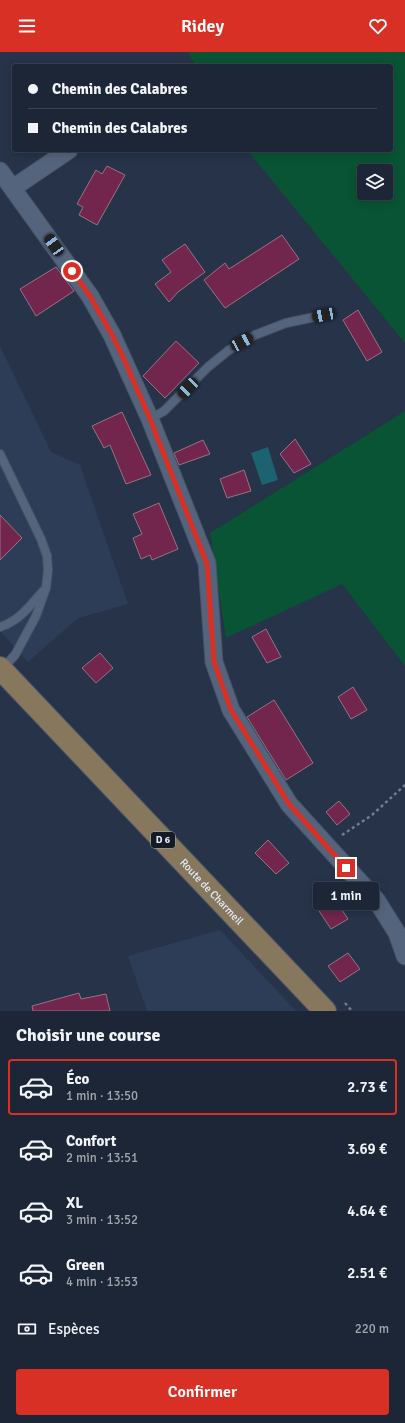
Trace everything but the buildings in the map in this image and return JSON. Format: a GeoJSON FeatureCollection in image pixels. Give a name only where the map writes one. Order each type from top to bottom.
{"type":"FeatureCollection","features":[{"type":"Feature","properties":{"kind":"main road","name":"Route de Charmeil"},"geometry":{"type":"LineString","coordinates":[[1,669],[325,1011]]}},
{"type":"Feature","properties":{"kind":"street"},"geometry":{"type":"LineString","coordinates":[[13,188],[66,152]]}},
{"type":"Feature","properties":{"kind":"street"},"geometry":{"type":"LineString","coordinates":[[0,171],[90,296],[112,335],[150,419],[207,564],[214,662],[231,710],[289,804],[377,901],[397,933],[405,956]]}},
{"type":"Feature","properties":{"kind":"lane"},"geometry":{"type":"LineString","coordinates":[[150,419],[164,411],[208,367],[229,350],[255,335],[286,323],[324,315]]}},
{"type":"Feature","properties":{"kind":"lane"},"geometry":{"type":"LineString","coordinates":[[0,454],[41,539],[47,556],[48,570],[46,588],[36,616],[15,656],[1,669]]}},
{"type":"Feature","properties":{"kind":"lane"},"geometry":{"type":"LineString","coordinates":[[0,627],[10,624],[24,614],[46,588]]}},
{"type":"Feature","properties":{"kind":"path"},"geometry":{"type":"LineString","coordinates":[[326,846],[372,815],[405,785]]}},
{"type":"Feature","properties":{"kind":"shaded area"},"geometry":{"type":"Polygon","coordinates":[[[188,52],[405,52],[405,343],[249,152],[393,152],[393,64],[195,64],[188,52]]]}},
{"type":"Feature","properties":{"kind":"shaded area"},"geometry":{"type":"Polygon","coordinates":[[[0,346],[51,452],[80,465],[128,604],[78,618],[28,662],[0,631],[0,346]]]}},
{"type":"Feature","properties":{"kind":"shaded area"},"geometry":{"type":"Polygon","coordinates":[[[405,411],[405,666],[342,584],[226,638],[210,533],[405,411]]]}},
{"type":"Feature","properties":{"kind":"shaded area"},"geometry":{"type":"Polygon","coordinates":[[[268,447],[278,480],[262,485],[251,453],[268,447]]]}},
{"type":"Feature","properties":{"kind":"shaded area"},"geometry":{"type":"Polygon","coordinates":[[[220,930],[296,1011],[147,1011],[128,956],[220,930]]]}},
{"type":"Feature","properties":{"kind":"route"},"geometry":{"type":"LineString","coordinates":[[72,271],[90,296],[123,357],[150,419],[207,564],[214,662],[231,710],[289,804],[346,868]]}}]}
